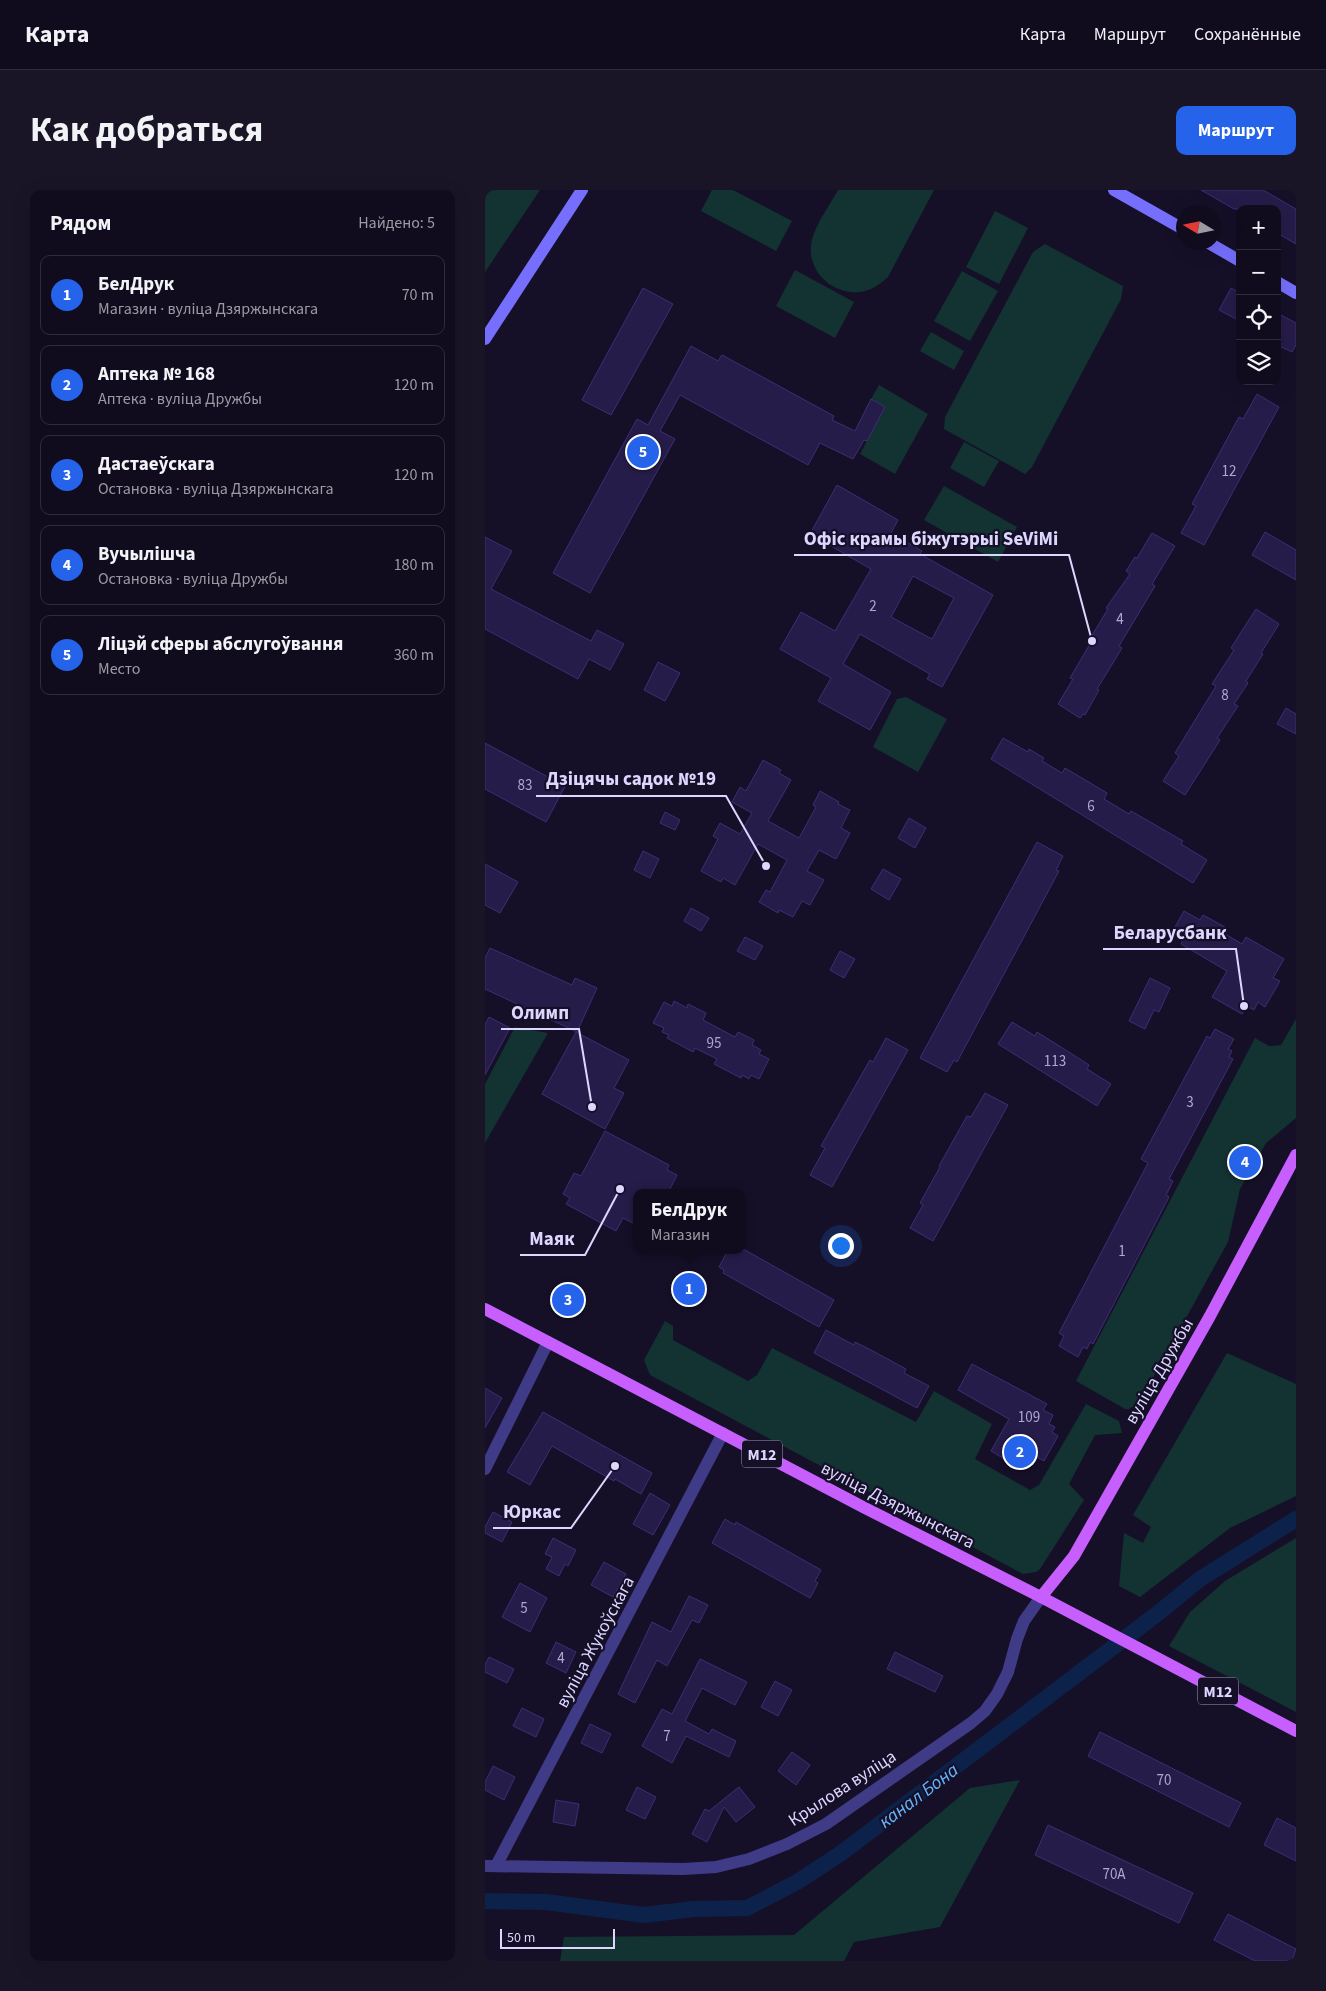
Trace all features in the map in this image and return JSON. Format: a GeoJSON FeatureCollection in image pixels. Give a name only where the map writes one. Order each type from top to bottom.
{"type":"FeatureCollection","features":[{"type":"Feature","properties":{"kind":"main road","name":"вуліца Дружбы"},"geometry":{"type":"LineString","coordinates":[[1041,1597],[1058,1578],[1078,1548],[1210,1316],[1296,1154]]}},
{"type":"Feature","properties":{"kind":"main road","name":"вуліца Дзяржынскага"},"geometry":{"type":"LineString","coordinates":[[485,1309],[863,1507],[1041,1597],[1296,1732]]}},
{"type":"Feature","properties":{"kind":"street"},"geometry":{"type":"LineString","coordinates":[[485,338],[582,190]]}},
{"type":"Feature","properties":{"kind":"street"},"geometry":{"type":"LineString","coordinates":[[1114,190],[1176,225]]}},
{"type":"Feature","properties":{"kind":"street"},"geometry":{"type":"LineString","coordinates":[[1221,250],[1236,259]]}},
{"type":"Feature","properties":{"kind":"street"},"geometry":{"type":"LineString","coordinates":[[1281,284],[1296,293]]}},
{"type":"Feature","properties":{"kind":"street"},"geometry":{"type":"LineString","coordinates":[[485,1469],[548,1342]]}},
{"type":"Feature","properties":{"kind":"street","name":"вуліца Жукоўскага"},"geometry":{"type":"LineString","coordinates":[[491,1866],[723,1433]]}},
{"type":"Feature","properties":{"kind":"street","name":"Крылова вуліца"},"geometry":{"type":"LineString","coordinates":[[491,1866],[683,1869],[716,1867],[749,1859],[787,1844],[826,1824],[971,1723],[985,1711],[997,1694],[1008,1672],[1024,1621],[1041,1597]]}},
{"type":"Feature","properties":{"kind":"green space"},"geometry":{"type":"Polygon","coordinates":[[[485,190],[540,190],[485,272],[485,190]]]}},
{"type":"Feature","properties":{"kind":"green space"},"geometry":{"type":"Polygon","coordinates":[[[712,190],[733,190],[792,221],[776,251],[701,211],[712,190]]]}},
{"type":"Feature","properties":{"kind":"green space"},"geometry":{"type":"Polygon","coordinates":[[[838,190],[934,190],[888,277],[877,286],[865,291],[845,291],[827,282],[814,266],[811,257],[812,239],[838,190]]]}},
{"type":"Feature","properties":{"kind":"green space"},"geometry":{"type":"Polygon","coordinates":[[[995,211],[1028,228],[999,284],[966,267],[995,211]]]}},
{"type":"Feature","properties":{"kind":"green space"},"geometry":{"type":"Polygon","coordinates":[[[1045,244],[1123,286],[1121,299],[1032,467],[1025,474],[944,429],[945,417],[1033,252],[1045,244]]]}},
{"type":"Feature","properties":{"kind":"green space"},"geometry":{"type":"Polygon","coordinates":[[[795,270],[854,302],[835,338],[776,306],[795,270]]]}},
{"type":"Feature","properties":{"kind":"green space"},"geometry":{"type":"Polygon","coordinates":[[[962,271],[998,291],[970,341],[934,321],[962,271]]]}},
{"type":"Feature","properties":{"kind":"green space"},"geometry":{"type":"Polygon","coordinates":[[[931,332],[964,351],[954,370],[920,351],[931,332]]]}},
{"type":"Feature","properties":{"kind":"green space"},"geometry":{"type":"Polygon","coordinates":[[[879,385],[928,414],[895,474],[860,454],[885,407],[871,399],[879,385]]]}},
{"type":"Feature","properties":{"kind":"green space"},"geometry":{"type":"Polygon","coordinates":[[[964,442],[999,461],[984,487],[950,468],[964,442]]]}},
{"type":"Feature","properties":{"kind":"green space"},"geometry":{"type":"Polygon","coordinates":[[[944,486],[1017,527],[998,562],[924,520],[944,486]]]}},
{"type":"Feature","properties":{"kind":"green space"},"geometry":{"type":"Polygon","coordinates":[[[906,697],[947,719],[918,772],[873,747],[897,699],[906,697]]]}},
{"type":"Feature","properties":{"kind":"green space"},"geometry":{"type":"Polygon","coordinates":[[[1296,1019],[1296,1118],[1266,1143],[1240,1189],[1228,1242],[1139,1403],[1129,1409],[1125,1409],[1076,1381],[1255,1038],[1269,1046],[1281,1045],[1296,1019]]]}},
{"type":"Feature","properties":{"kind":"green space"},"geometry":{"type":"Polygon","coordinates":[[[515,1027],[548,1033],[485,1143],[485,1084],[515,1027]]]}},
{"type":"Feature","properties":{"kind":"green space"},"geometry":{"type":"Polygon","coordinates":[[[665,1321],[673,1326],[673,1340],[748,1381],[757,1375],[772,1348],[916,1422],[934,1391],[992,1424],[975,1459],[1030,1490],[1039,1485],[1086,1404],[1119,1421],[1122,1433],[1095,1435],[1069,1484],[1084,1500],[1040,1569],[1036,1572],[1023,1574],[650,1375],[644,1360],[665,1321]]]}},
{"type":"Feature","properties":{"kind":"green space"},"geometry":{"type":"Polygon","coordinates":[[[1227,1353],[1296,1384],[1296,1496],[1230,1528],[1140,1597],[1119,1586],[1124,1533],[1143,1543],[1151,1527],[1133,1515],[1227,1353]]]}},
{"type":"Feature","properties":{"kind":"green space"},"geometry":{"type":"Polygon","coordinates":[[[1296,1538],[1296,1712],[1169,1646],[1190,1612],[1225,1581],[1296,1538]]]}},
{"type":"Feature","properties":{"kind":"green space"},"geometry":{"type":"Polygon","coordinates":[[[1020,1780],[940,1927],[854,1942],[844,1961],[560,1961],[564,1937],[794,1935],[970,1788],[1020,1780]]]}},
{"type":"Feature","properties":{"kind":"building"},"geometry":{"type":"Polygon","coordinates":[[[1201,190],[1263,190],[1296,209],[1296,244],[1281,235],[1281,205],[1236,205],[1236,209],[1201,190]]]}},
{"type":"Feature","properties":{"kind":"building"},"geometry":{"type":"Polygon","coordinates":[[[643,288],[673,304],[611,415],[582,400],[643,288]]]}},
{"type":"Feature","properties":{"kind":"building"},"geometry":{"type":"Polygon","coordinates":[[[1231,288],[1236,291],[1236,319],[1219,310],[1231,288]]]}},
{"type":"Feature","properties":{"kind":"building"},"geometry":{"type":"Polygon","coordinates":[[[1281,315],[1296,323],[1296,345],[1292,352],[1281,347],[1281,315]]]}},
{"type":"Feature","properties":{"kind":"building"},"geometry":{"type":"Polygon","coordinates":[[[691,346],[718,361],[722,355],[834,416],[832,420],[855,431],[871,399],[885,407],[867,441],[864,440],[853,459],[820,443],[808,465],[680,395],[660,431],[675,439],[590,593],[553,573],[637,419],[648,425],[691,346]]]}},
{"type":"Feature","properties":{"kind":"building"},"geometry":{"type":"Polygon","coordinates":[[[1257,394],[1279,407],[1204,545],[1181,533],[1196,506],[1192,504],[1239,417],[1243,419],[1257,394]]]}},
{"type":"Feature","properties":{"kind":"building"},"geometry":{"type":"Polygon","coordinates":[[[837,485],[898,520],[891,533],[922,551],[920,554],[993,595],[942,687],[927,679],[930,674],[860,634],[843,664],[891,692],[870,730],[818,701],[831,678],[780,649],[801,612],[835,631],[871,569],[810,534],[837,485]],[[913,576],[891,617],[932,639],[954,598],[913,576]]]}},
{"type":"Feature","properties":{"kind":"building"},"geometry":{"type":"Polygon","coordinates":[[[1265,532],[1296,550],[1296,580],[1252,555],[1265,532]]]}},
{"type":"Feature","properties":{"kind":"building"},"geometry":{"type":"Polygon","coordinates":[[[1152,533],[1175,546],[1152,584],[1155,586],[1119,646],[1122,648],[1097,689],[1099,690],[1085,715],[1083,714],[1080,718],[1058,704],[1073,679],[1070,678],[1090,644],[1088,642],[1108,609],[1106,608],[1130,574],[1126,571],[1135,557],[1137,558],[1152,533]]]}},
{"type":"Feature","properties":{"kind":"building"},"geometry":{"type":"Polygon","coordinates":[[[485,537],[512,551],[491,589],[591,641],[597,630],[624,644],[610,670],[589,659],[578,679],[485,629],[485,537]]]}},
{"type":"Feature","properties":{"kind":"building"},"geometry":{"type":"Polygon","coordinates":[[[1256,609],[1279,624],[1246,681],[1248,683],[1234,704],[1238,706],[1217,738],[1220,740],[1185,795],[1163,781],[1179,756],[1175,753],[1216,686],[1212,684],[1234,650],[1231,648],[1256,609]]]}},
{"type":"Feature","properties":{"kind":"building"},"geometry":{"type":"Polygon","coordinates":[[[658,662],[680,673],[665,701],[644,690],[658,662]]]}},
{"type":"Feature","properties":{"kind":"building"},"geometry":{"type":"Polygon","coordinates":[[[1286,708],[1296,714],[1296,734],[1277,724],[1286,708]]]}},
{"type":"Feature","properties":{"kind":"building"},"geometry":{"type":"Polygon","coordinates":[[[1003,738],[1028,752],[1029,749],[1044,758],[1042,761],[1062,773],[1065,768],[1107,793],[1104,799],[1129,814],[1131,811],[1183,841],[1181,844],[1207,860],[1193,883],[991,759],[1003,738]]]}},
{"type":"Feature","properties":{"kind":"building"},"geometry":{"type":"Polygon","coordinates":[[[485,743],[548,777],[551,771],[568,781],[546,822],[485,789],[485,743]]]}},
{"type":"Feature","properties":{"kind":"building"},"geometry":{"type":"Polygon","coordinates":[[[763,760],[781,770],[779,773],[791,780],[768,821],[799,838],[816,807],[813,805],[820,791],[850,810],[841,828],[850,833],[836,859],[819,850],[807,871],[824,880],[810,905],[802,901],[793,917],[779,910],[778,913],[759,902],[766,890],[770,892],[787,860],[758,844],[735,885],[723,878],[721,882],[701,871],[718,839],[713,836],[720,823],[740,834],[752,813],[732,802],[740,787],[746,791],[763,760]]]}},
{"type":"Feature","properties":{"kind":"building"},"geometry":{"type":"Polygon","coordinates":[[[665,812],[680,820],[675,830],[660,823],[665,812]]]}},
{"type":"Feature","properties":{"kind":"building"},"geometry":{"type":"Polygon","coordinates":[[[909,818],[926,828],[915,848],[898,838],[909,818]]]}},
{"type":"Feature","properties":{"kind":"building"},"geometry":{"type":"Polygon","coordinates":[[[1037,842],[1063,856],[1056,870],[1059,871],[957,1062],[954,1060],[947,1072],[920,1058],[1037,842]]]}},
{"type":"Feature","properties":{"kind":"building"},"geometry":{"type":"Polygon","coordinates":[[[643,851],[659,859],[650,878],[634,870],[643,851]]]}},
{"type":"Feature","properties":{"kind":"building"},"geometry":{"type":"Polygon","coordinates":[[[485,864],[518,882],[500,913],[485,905],[485,864]]]}},
{"type":"Feature","properties":{"kind":"building"},"geometry":{"type":"Polygon","coordinates":[[[883,869],[901,879],[889,900],[871,889],[883,869]]]}},
{"type":"Feature","properties":{"kind":"building"},"geometry":{"type":"Polygon","coordinates":[[[691,908],[709,918],[701,931],[684,921],[691,908]]]}},
{"type":"Feature","properties":{"kind":"building"},"geometry":{"type":"Polygon","coordinates":[[[1184,911],[1200,920],[1203,915],[1225,927],[1222,932],[1242,944],[1246,937],[1284,959],[1273,978],[1280,981],[1265,1007],[1258,1002],[1254,1010],[1247,1006],[1242,1014],[1212,997],[1227,971],[1181,944],[1183,940],[1171,934],[1184,911]]]}},
{"type":"Feature","properties":{"kind":"building"},"geometry":{"type":"Polygon","coordinates":[[[745,937],[763,946],[755,960],[737,951],[745,937]]]}},
{"type":"Feature","properties":{"kind":"building"},"geometry":{"type":"Polygon","coordinates":[[[490,948],[572,985],[575,978],[597,988],[577,1032],[485,989],[485,958],[490,948]]]}},
{"type":"Feature","properties":{"kind":"building"},"geometry":{"type":"Polygon","coordinates":[[[840,951],[855,959],[844,978],[830,970],[840,951]]]}},
{"type":"Feature","properties":{"kind":"building"},"geometry":{"type":"Polygon","coordinates":[[[1150,978],[1170,988],[1159,1012],[1154,1010],[1145,1029],[1129,1021],[1150,978]]]}},
{"type":"Feature","properties":{"kind":"building"},"geometry":{"type":"Polygon","coordinates":[[[674,1001],[687,1008],[688,1004],[706,1013],[703,1020],[735,1037],[738,1032],[754,1040],[752,1045],[761,1050],[759,1054],[769,1059],[759,1079],[751,1075],[749,1079],[742,1075],[741,1078],[714,1064],[717,1059],[695,1048],[693,1052],[667,1038],[669,1035],[662,1032],[664,1028],[653,1023],[664,1002],[672,1006],[674,1001]]]}},
{"type":"Feature","properties":{"kind":"building"},"geometry":{"type":"Polygon","coordinates":[[[489,1017],[510,1028],[485,1075],[485,1025],[489,1017]]]}},
{"type":"Feature","properties":{"kind":"building"},"geometry":{"type":"Polygon","coordinates":[[[1012,1022],[1035,1036],[1037,1032],[1089,1065],[1087,1069],[1111,1084],[1097,1106],[998,1044],[1012,1022]]]}},
{"type":"Feature","properties":{"kind":"building"},"geometry":{"type":"Polygon","coordinates":[[[1215,1029],[1234,1039],[1228,1049],[1232,1051],[1229,1057],[1233,1059],[1169,1179],[1173,1181],[1166,1195],[1169,1197],[1093,1344],[1090,1342],[1087,1349],[1083,1347],[1078,1357],[1059,1346],[1064,1336],[1059,1333],[1148,1163],[1141,1159],[1207,1036],[1210,1038],[1215,1029]]]}},
{"type":"Feature","properties":{"kind":"building"},"geometry":{"type":"Polygon","coordinates":[[[576,1032],[629,1060],[614,1088],[624,1093],[605,1129],[542,1094],[576,1032]]]}},
{"type":"Feature","properties":{"kind":"building"},"geometry":{"type":"Polygon","coordinates":[[[886,1038],[908,1050],[832,1187],[810,1175],[825,1148],[821,1146],[870,1060],[873,1062],[886,1038]]]}},
{"type":"Feature","properties":{"kind":"building"},"geometry":{"type":"Polygon","coordinates":[[[985,1093],[1008,1105],[933,1241],[910,1228],[923,1205],[920,1203],[939,1166],[967,1116],[971,1117],[985,1093]]]}},
{"type":"Feature","properties":{"kind":"building"},"geometry":{"type":"Polygon","coordinates":[[[605,1131],[669,1165],[667,1170],[677,1175],[670,1189],[633,1189],[633,1223],[623,1218],[616,1231],[566,1204],[570,1198],[563,1194],[574,1173],[581,1176],[605,1131]]]}},
{"type":"Feature","properties":{"kind":"building"},"geometry":{"type":"Polygon","coordinates":[[[745,1250],[834,1300],[819,1327],[723,1273],[724,1270],[719,1267],[726,1254],[745,1254],[745,1250]]]}},
{"type":"Feature","properties":{"kind":"building"},"geometry":{"type":"Polygon","coordinates":[[[826,1330],[854,1345],[855,1342],[906,1369],[904,1373],[929,1386],[917,1408],[814,1353],[826,1330]]]}},
{"type":"Feature","properties":{"kind":"building"},"geometry":{"type":"Polygon","coordinates":[[[972,1364],[1047,1404],[1043,1410],[1053,1415],[1049,1424],[1055,1427],[1052,1432],[1058,1436],[1044,1461],[1037,1457],[1033,1465],[1026,1461],[1021,1469],[991,1451],[1009,1419],[958,1390],[972,1364]]]}},
{"type":"Feature","properties":{"kind":"building"},"geometry":{"type":"Polygon","coordinates":[[[485,1388],[502,1398],[485,1428],[485,1388]]]}},
{"type":"Feature","properties":{"kind":"building"},"geometry":{"type":"Polygon","coordinates":[[[543,1412],[652,1473],[641,1494],[552,1446],[530,1485],[507,1472],[543,1412]]]}},
{"type":"Feature","properties":{"kind":"building"},"geometry":{"type":"Polygon","coordinates":[[[650,1493],[670,1505],[653,1535],[633,1524],[650,1493]]]}},
{"type":"Feature","properties":{"kind":"building"},"geometry":{"type":"Polygon","coordinates":[[[493,1512],[512,1522],[502,1542],[485,1533],[485,1527],[493,1512]]]}},
{"type":"Feature","properties":{"kind":"building"},"geometry":{"type":"Polygon","coordinates":[[[725,1519],[735,1525],[736,1522],[821,1570],[815,1581],[818,1583],[810,1598],[712,1543],[725,1519]]]}},
{"type":"Feature","properties":{"kind":"building"},"geometry":{"type":"Polygon","coordinates":[[[553,1538],[576,1550],[568,1566],[565,1564],[559,1576],[546,1569],[552,1557],[545,1554],[553,1538]]]}},
{"type":"Feature","properties":{"kind":"building"},"geometry":{"type":"Polygon","coordinates":[[[604,1562],[626,1574],[613,1597],[591,1585],[604,1562]]]}},
{"type":"Feature","properties":{"kind":"building"},"geometry":{"type":"Polygon","coordinates":[[[520,1583],[547,1598],[530,1632],[502,1617],[520,1583]]]}},
{"type":"Feature","properties":{"kind":"building"},"geometry":{"type":"Polygon","coordinates":[[[689,1596],[708,1605],[699,1623],[692,1620],[667,1666],[657,1660],[635,1703],[618,1694],[652,1622],[671,1632],[689,1596]]]}},
{"type":"Feature","properties":{"kind":"building"},"geometry":{"type":"Polygon","coordinates":[[[556,1642],[576,1652],[566,1673],[546,1663],[556,1642]]]}},
{"type":"Feature","properties":{"kind":"building"},"geometry":{"type":"Polygon","coordinates":[[[895,1652],[943,1676],[935,1692],[887,1669],[895,1652]]]}},
{"type":"Feature","properties":{"kind":"building"},"geometry":{"type":"Polygon","coordinates":[[[489,1657],[514,1669],[507,1683],[485,1672],[485,1665],[489,1657]]]}},
{"type":"Feature","properties":{"kind":"building"},"geometry":{"type":"Polygon","coordinates":[[[700,1659],[747,1682],[735,1705],[702,1688],[685,1721],[709,1734],[712,1729],[736,1741],[729,1757],[686,1736],[672,1763],[642,1746],[662,1709],[672,1714],[700,1659]]]}},
{"type":"Feature","properties":{"kind":"building"},"geometry":{"type":"Polygon","coordinates":[[[775,1681],[792,1690],[778,1716],[761,1707],[775,1681]]]}},
{"type":"Feature","properties":{"kind":"building"},"geometry":{"type":"Polygon","coordinates":[[[522,1708],[544,1719],[536,1737],[513,1726],[522,1708]]]}},
{"type":"Feature","properties":{"kind":"building"},"geometry":{"type":"Polygon","coordinates":[[[590,1724],[611,1734],[602,1753],[581,1743],[590,1724]]]}},
{"type":"Feature","properties":{"kind":"building"},"geometry":{"type":"Polygon","coordinates":[[[1100,1732],[1241,1803],[1229,1827],[1088,1756],[1100,1732]]]}},
{"type":"Feature","properties":{"kind":"building"},"geometry":{"type":"Polygon","coordinates":[[[792,1752],[810,1765],[796,1785],[778,1771],[792,1752]]]}},
{"type":"Feature","properties":{"kind":"building"},"geometry":{"type":"Polygon","coordinates":[[[493,1766],[515,1777],[504,1800],[485,1790],[485,1782],[493,1766]]]}},
{"type":"Feature","properties":{"kind":"building"},"geometry":{"type":"Polygon","coordinates":[[[637,1787],[656,1797],[645,1819],[626,1810],[637,1787]]]}},
{"type":"Feature","properties":{"kind":"building"},"geometry":{"type":"Polygon","coordinates":[[[739,1787],[755,1807],[736,1822],[724,1807],[707,1842],[692,1834],[705,1809],[709,1811],[739,1787]]]}},
{"type":"Feature","properties":{"kind":"building"},"geometry":{"type":"Polygon","coordinates":[[[556,1800],[579,1804],[575,1826],[553,1822],[556,1800]]]}},
{"type":"Feature","properties":{"kind":"building"},"geometry":{"type":"Polygon","coordinates":[[[1277,1818],[1296,1828],[1296,1861],[1264,1845],[1277,1818]]]}},
{"type":"Feature","properties":{"kind":"building"},"geometry":{"type":"Polygon","coordinates":[[[1048,1825],[1193,1893],[1179,1923],[1035,1855],[1048,1825]]]}},
{"type":"Feature","properties":{"kind":"building"},"geometry":{"type":"Polygon","coordinates":[[[1228,1914],[1296,1949],[1292,1961],[1255,1961],[1214,1940],[1228,1914]]]}},
{"type":"Feature","properties":{"kind":"waterway","name":"канал Бона"},"geometry":{"type":"LineString","coordinates":[[485,1901],[546,1902],[644,1915],[693,1909],[747,1908],[797,1882],[840,1854],[1157,1614],[1200,1579],[1296,1519]]}},
{"type":"Feature","properties":{"kind":"place","name":"Ліцэй сферы абслугоўвання"},"geometry":{"type":"Point","coordinates":[643,452]}},
{"type":"Feature","properties":{"kind":"place","name":"Офіс крамы біжутэрыі SeViMi"},"geometry":{"type":"Point","coordinates":[1092,641]}},
{"type":"Feature","properties":{"kind":"place","name":"Дзіцячы садок №19"},"geometry":{"type":"Point","coordinates":[766,866]}},
{"type":"Feature","properties":{"kind":"place","name":"Беларусбанк"},"geometry":{"type":"Point","coordinates":[1244,1006]}},
{"type":"Feature","properties":{"kind":"place","name":"Олимп"},"geometry":{"type":"Point","coordinates":[592,1107]}},
{"type":"Feature","properties":{"kind":"place","name":"Вучылішча"},"geometry":{"type":"Point","coordinates":[1245,1162]}},
{"type":"Feature","properties":{"kind":"place","name":"Маяк"},"geometry":{"type":"Point","coordinates":[620,1189]}},
{"type":"Feature","properties":{"kind":"place","name":"БелДрук"},"geometry":{"type":"Point","coordinates":[689,1289]}},
{"type":"Feature","properties":{"kind":"place","name":"Дастаеўскага"},"geometry":{"type":"Point","coordinates":[568,1300]}},
{"type":"Feature","properties":{"kind":"place","name":"Аптека № 168"},"geometry":{"type":"Point","coordinates":[1020,1452]}},
{"type":"Feature","properties":{"kind":"place","name":"Юркас"},"geometry":{"type":"Point","coordinates":[615,1466]}}]}
